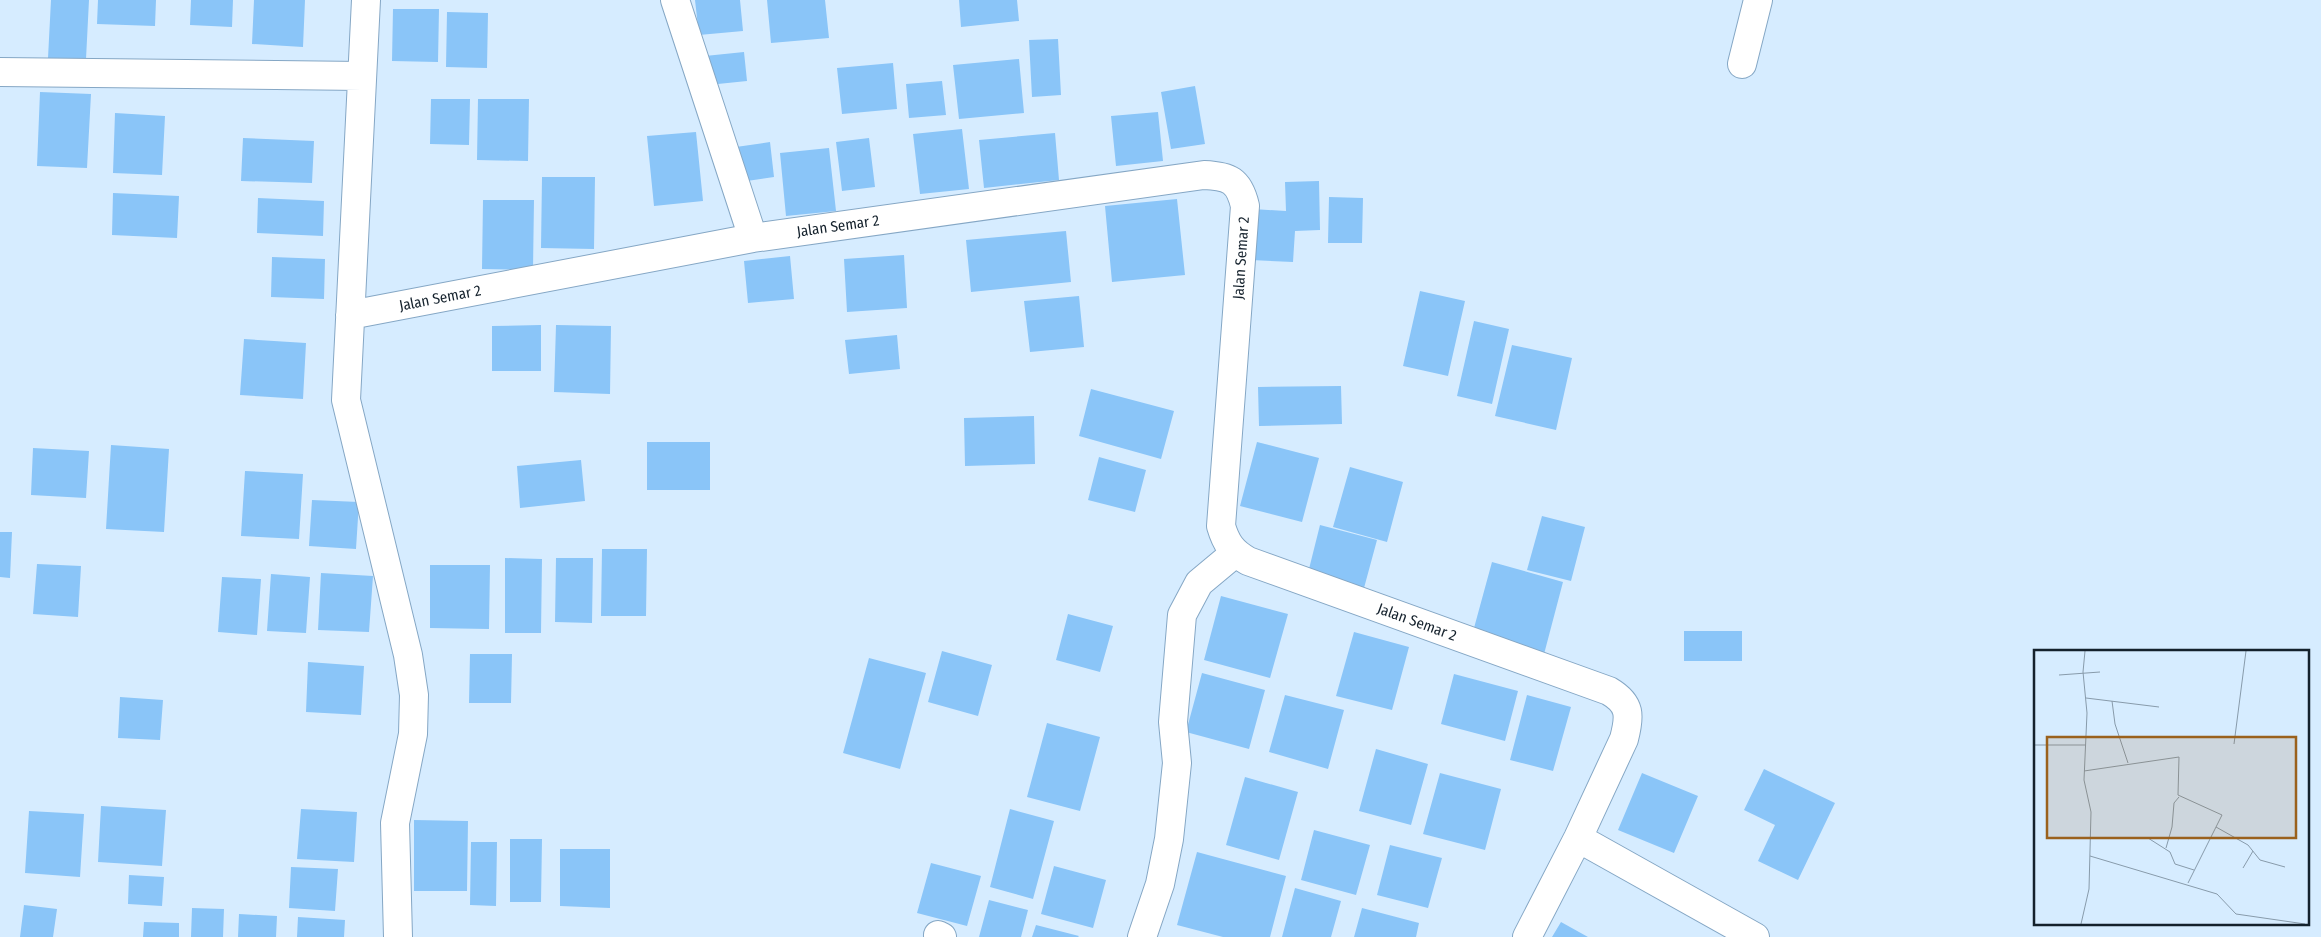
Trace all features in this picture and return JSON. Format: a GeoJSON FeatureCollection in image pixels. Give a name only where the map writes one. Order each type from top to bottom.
{"type":"FeatureCollection","features":[{"type":"Feature","properties":{"kind":"street"},"geometry":{"type":"LineString","coordinates":[[366,0],[346,400],[408,655],[414,695],[413,734],[395,823],[398,937]]}},
{"type":"Feature","properties":{"kind":"street"},"geometry":{"type":"LineString","coordinates":[[675,0],[753,238]]}},
{"type":"Feature","properties":{"kind":"street"},"geometry":{"type":"LineString","coordinates":[[1742,64],[1758,0]]}},
{"type":"Feature","properties":{"kind":"street"},"geometry":{"type":"LineString","coordinates":[[0,72],[362,76]]}},
{"type":"Feature","properties":{"kind":"street","name":"Jalan Semar 2"},"geometry":{"type":"LineString","coordinates":[[350,315],[753,238],[1204,175],[1221,176],[1234,182],[1242,193],[1245,206],[1221,526],[1225,540],[1235,553],[1248,561],[1609,691],[1620,697],[1627,708],[1628,722],[1624,739],[1578,838],[1527,937]]}},
{"type":"Feature","properties":{"kind":"street"},"geometry":{"type":"LineString","coordinates":[[1142,937],[1160,884],[1169,839],[1177,763],[1174,714],[1182,615],[1199,583],[1235,553]]}},
{"type":"Feature","properties":{"kind":"street"},"geometry":{"type":"LineString","coordinates":[[1578,838],[1756,937]]}},
{"type":"Feature","properties":{"kind":"building"},"geometry":{"type":"Polygon","coordinates":[[[51,0],[89,0],[86,59],[48,58],[51,0]]]}},
{"type":"Feature","properties":{"kind":"building"},"geometry":{"type":"Polygon","coordinates":[[[98,0],[156,0],[155,26],[97,24],[98,0]]]}},
{"type":"Feature","properties":{"kind":"building"},"geometry":{"type":"Polygon","coordinates":[[[191,0],[233,0],[232,27],[190,25],[191,0]]]}},
{"type":"Feature","properties":{"kind":"building"},"geometry":{"type":"Polygon","coordinates":[[[254,0],[305,0],[303,47],[252,44],[254,0]]]}},
{"type":"Feature","properties":{"kind":"building"},"geometry":{"type":"Polygon","coordinates":[[[695,0],[740,0],[743,31],[699,35],[695,0]]]}},
{"type":"Feature","properties":{"kind":"building"},"geometry":{"type":"Polygon","coordinates":[[[767,0],[825,0],[829,38],[771,43],[767,0]]]}},
{"type":"Feature","properties":{"kind":"building"},"geometry":{"type":"Polygon","coordinates":[[[959,0],[1017,0],[1019,21],[961,27],[959,0]]]}},
{"type":"Feature","properties":{"kind":"building"},"geometry":{"type":"Polygon","coordinates":[[[393,9],[439,9],[438,62],[392,61],[393,9]]]}},
{"type":"Feature","properties":{"kind":"building"},"geometry":{"type":"Polygon","coordinates":[[[447,12],[488,13],[487,68],[446,67],[447,12]]]}},
{"type":"Feature","properties":{"kind":"building"},"geometry":{"type":"Polygon","coordinates":[[[1058,39],[1061,95],[1032,97],[1029,40],[1058,39]]]}},
{"type":"Feature","properties":{"kind":"building"},"geometry":{"type":"Polygon","coordinates":[[[744,52],[747,81],[708,85],[705,56],[744,52]]]}},
{"type":"Feature","properties":{"kind":"building"},"geometry":{"type":"Polygon","coordinates":[[[1019,59],[1024,113],[959,119],[953,65],[1019,59]]]}},
{"type":"Feature","properties":{"kind":"building"},"geometry":{"type":"Polygon","coordinates":[[[893,63],[897,109],[842,114],[837,68],[893,63]]]}},
{"type":"Feature","properties":{"kind":"building"},"geometry":{"type":"Polygon","coordinates":[[[942,81],[946,115],[909,118],[906,84],[942,81]]]}},
{"type":"Feature","properties":{"kind":"building"},"geometry":{"type":"Polygon","coordinates":[[[1195,86],[1205,144],[1171,149],[1161,92],[1195,86]]]}},
{"type":"Feature","properties":{"kind":"building"},"geometry":{"type":"Polygon","coordinates":[[[40,92],[91,94],[87,168],[37,166],[40,92]]]}},
{"type":"Feature","properties":{"kind":"building"},"geometry":{"type":"Polygon","coordinates":[[[431,99],[470,99],[469,145],[430,144],[431,99]]]}},
{"type":"Feature","properties":{"kind":"building"},"geometry":{"type":"Polygon","coordinates":[[[478,99],[529,99],[528,161],[477,160],[478,99]]]}},
{"type":"Feature","properties":{"kind":"building"},"geometry":{"type":"Polygon","coordinates":[[[1158,112],[1163,161],[1116,166],[1111,116],[1158,112]]]}},
{"type":"Feature","properties":{"kind":"building"},"geometry":{"type":"Polygon","coordinates":[[[115,113],[165,116],[162,175],[113,173],[115,113]]]}},
{"type":"Feature","properties":{"kind":"building"},"geometry":{"type":"Polygon","coordinates":[[[962,129],[969,189],[920,194],[913,134],[962,129]]]}},
{"type":"Feature","properties":{"kind":"building"},"geometry":{"type":"Polygon","coordinates":[[[696,132],[703,201],[654,206],[647,136],[696,132]]]}},
{"type":"Feature","properties":{"kind":"building"},"geometry":{"type":"Polygon","coordinates":[[[1055,133],[1059,180],[984,188],[979,140],[1055,133]]]}},
{"type":"Feature","properties":{"kind":"building"},"geometry":{"type":"Polygon","coordinates":[[[243,138],[314,141],[312,183],[241,181],[243,138]]]}},
{"type":"Feature","properties":{"kind":"building"},"geometry":{"type":"Polygon","coordinates":[[[869,138],[875,187],[842,191],[836,142],[869,138]]]}},
{"type":"Feature","properties":{"kind":"building"},"geometry":{"type":"Polygon","coordinates":[[[770,142],[774,177],[740,182],[736,147],[770,142]]]}},
{"type":"Feature","properties":{"kind":"building"},"geometry":{"type":"Polygon","coordinates":[[[829,148],[836,211],[786,216],[780,153],[829,148]]]}},
{"type":"Feature","properties":{"kind":"building"},"geometry":{"type":"Polygon","coordinates":[[[542,177],[595,177],[594,249],[541,248],[542,177]]]}},
{"type":"Feature","properties":{"kind":"building"},"geometry":{"type":"Polygon","coordinates":[[[1319,181],[1320,230],[1295,231],[1293,262],[1251,260],[1253,209],[1286,211],[1285,182],[1319,181]]]}},
{"type":"Feature","properties":{"kind":"building"},"geometry":{"type":"Polygon","coordinates":[[[113,193],[179,196],[177,238],[112,235],[113,193]]]}},
{"type":"Feature","properties":{"kind":"building"},"geometry":{"type":"Polygon","coordinates":[[[1329,197],[1363,198],[1362,243],[1328,243],[1329,197]]]}},
{"type":"Feature","properties":{"kind":"building"},"geometry":{"type":"Polygon","coordinates":[[[258,198],[324,201],[323,236],[257,233],[258,198]]]}},
{"type":"Feature","properties":{"kind":"building"},"geometry":{"type":"Polygon","coordinates":[[[1177,199],[1185,275],[1112,282],[1105,206],[1177,199]]]}},
{"type":"Feature","properties":{"kind":"building"},"geometry":{"type":"Polygon","coordinates":[[[483,200],[534,200],[533,270],[482,269],[483,200]]]}},
{"type":"Feature","properties":{"kind":"building"},"geometry":{"type":"Polygon","coordinates":[[[1066,231],[1071,282],[971,292],[966,240],[1066,231]]]}},
{"type":"Feature","properties":{"kind":"building"},"geometry":{"type":"Polygon","coordinates":[[[904,255],[907,308],[847,312],[844,259],[904,255]]]}},
{"type":"Feature","properties":{"kind":"building"},"geometry":{"type":"Polygon","coordinates":[[[790,256],[794,299],[748,303],[744,261],[790,256]]]}},
{"type":"Feature","properties":{"kind":"building"},"geometry":{"type":"Polygon","coordinates":[[[272,257],[325,259],[324,299],[271,297],[272,257]]]}},
{"type":"Feature","properties":{"kind":"building"},"geometry":{"type":"Polygon","coordinates":[[[1420,291],[1465,301],[1448,376],[1403,366],[1420,291]]]}},
{"type":"Feature","properties":{"kind":"building"},"geometry":{"type":"Polygon","coordinates":[[[1079,296],[1084,347],[1030,352],[1024,301],[1079,296]]]}},
{"type":"Feature","properties":{"kind":"building"},"geometry":{"type":"Polygon","coordinates":[[[1474,321],[1509,329],[1492,404],[1457,396],[1474,321]]]}},
{"type":"Feature","properties":{"kind":"building"},"geometry":{"type":"Polygon","coordinates":[[[541,325],[541,371],[492,371],[492,326],[541,325]]]}},
{"type":"Feature","properties":{"kind":"building"},"geometry":{"type":"Polygon","coordinates":[[[556,325],[611,326],[610,394],[554,392],[556,325]]]}},
{"type":"Feature","properties":{"kind":"building"},"geometry":{"type":"Polygon","coordinates":[[[897,335],[900,369],[849,374],[845,340],[897,335]]]}},
{"type":"Feature","properties":{"kind":"building"},"geometry":{"type":"Polygon","coordinates":[[[244,339],[306,343],[303,399],[240,395],[244,339]]]}},
{"type":"Feature","properties":{"kind":"building"},"geometry":{"type":"Polygon","coordinates":[[[1512,345],[1572,358],[1556,430],[1495,416],[1512,345]]]}},
{"type":"Feature","properties":{"kind":"building"},"geometry":{"type":"Polygon","coordinates":[[[1341,386],[1342,424],[1259,426],[1258,387],[1341,386]]]}},
{"type":"Feature","properties":{"kind":"building"},"geometry":{"type":"Polygon","coordinates":[[[1091,389],[1174,411],[1161,459],[1079,436],[1091,389]]]}},
{"type":"Feature","properties":{"kind":"building"},"geometry":{"type":"Polygon","coordinates":[[[1034,416],[1035,464],[965,466],[964,418],[1034,416]]]}},
{"type":"Feature","properties":{"kind":"building"},"geometry":{"type":"Polygon","coordinates":[[[647,442],[710,442],[710,490],[647,490],[647,442]]]}},
{"type":"Feature","properties":{"kind":"building"},"geometry":{"type":"Polygon","coordinates":[[[1257,442],[1319,458],[1302,522],[1240,506],[1257,442]]]}},
{"type":"Feature","properties":{"kind":"building"},"geometry":{"type":"Polygon","coordinates":[[[111,445],[169,449],[164,532],[106,529],[111,445]]]}},
{"type":"Feature","properties":{"kind":"building"},"geometry":{"type":"Polygon","coordinates":[[[33,448],[89,451],[86,498],[31,495],[33,448]]]}},
{"type":"Feature","properties":{"kind":"building"},"geometry":{"type":"Polygon","coordinates":[[[1099,457],[1146,470],[1135,512],[1088,500],[1099,457]]]}},
{"type":"Feature","properties":{"kind":"building"},"geometry":{"type":"Polygon","coordinates":[[[581,460],[585,501],[520,508],[517,466],[581,460]]]}},
{"type":"Feature","properties":{"kind":"building"},"geometry":{"type":"Polygon","coordinates":[[[1350,467],[1403,482],[1387,542],[1333,527],[1350,467]]]}},
{"type":"Feature","properties":{"kind":"building"},"geometry":{"type":"Polygon","coordinates":[[[245,471],[303,474],[299,539],[241,536],[245,471]]]}},
{"type":"Feature","properties":{"kind":"building"},"geometry":{"type":"Polygon","coordinates":[[[312,500],[359,502],[356,549],[309,546],[312,500]]]}},
{"type":"Feature","properties":{"kind":"building"},"geometry":{"type":"Polygon","coordinates":[[[1542,516],[1585,527],[1571,581],[1527,570],[1542,516]]]}},
{"type":"Feature","properties":{"kind":"building"},"geometry":{"type":"Polygon","coordinates":[[[1320,525],[1377,540],[1364,588],[1308,573],[1320,525]]]}},
{"type":"Feature","properties":{"kind":"building"},"geometry":{"type":"Polygon","coordinates":[[[0,532],[12,532],[10,578],[0,577],[0,532]]]}},
{"type":"Feature","properties":{"kind":"building"},"geometry":{"type":"Polygon","coordinates":[[[602,549],[647,549],[646,616],[601,616],[602,549]]]}},
{"type":"Feature","properties":{"kind":"building"},"geometry":{"type":"Polygon","coordinates":[[[505,558],[542,559],[541,633],[505,633],[505,558]]]}},
{"type":"Feature","properties":{"kind":"building"},"geometry":{"type":"Polygon","coordinates":[[[556,558],[593,558],[592,623],[555,622],[556,558]]]}},
{"type":"Feature","properties":{"kind":"building"},"geometry":{"type":"Polygon","coordinates":[[[1492,562],[1563,582],[1543,658],[1471,639],[1492,562]]]}},
{"type":"Feature","properties":{"kind":"building"},"geometry":{"type":"Polygon","coordinates":[[[37,564],[81,566],[78,617],[33,614],[37,564]]]}},
{"type":"Feature","properties":{"kind":"building"},"geometry":{"type":"Polygon","coordinates":[[[430,565],[490,565],[489,629],[430,628],[430,565]]]}},
{"type":"Feature","properties":{"kind":"building"},"geometry":{"type":"Polygon","coordinates":[[[321,573],[373,576],[369,632],[318,630],[321,573]]]}},
{"type":"Feature","properties":{"kind":"building"},"geometry":{"type":"Polygon","coordinates":[[[271,574],[310,577],[306,633],[267,631],[271,574]]]}},
{"type":"Feature","properties":{"kind":"building"},"geometry":{"type":"Polygon","coordinates":[[[222,577],[261,579],[257,635],[218,632],[222,577]]]}},
{"type":"Feature","properties":{"kind":"building"},"geometry":{"type":"Polygon","coordinates":[[[1221,596],[1288,614],[1270,678],[1204,660],[1221,596]]]}},
{"type":"Feature","properties":{"kind":"building"},"geometry":{"type":"Polygon","coordinates":[[[1068,614],[1113,626],[1100,672],[1056,660],[1068,614]]]}},
{"type":"Feature","properties":{"kind":"building"},"geometry":{"type":"Polygon","coordinates":[[[1684,631],[1742,631],[1742,661],[1684,661],[1684,631]]]}},
{"type":"Feature","properties":{"kind":"building"},"geometry":{"type":"Polygon","coordinates":[[[1354,632],[1409,647],[1392,710],[1336,696],[1354,632]]]}},
{"type":"Feature","properties":{"kind":"building"},"geometry":{"type":"Polygon","coordinates":[[[942,651],[992,665],[978,716],[928,702],[942,651]]]}},
{"type":"Feature","properties":{"kind":"building"},"geometry":{"type":"Polygon","coordinates":[[[470,654],[512,654],[511,703],[469,703],[470,654]]]}},
{"type":"Feature","properties":{"kind":"building"},"geometry":{"type":"Polygon","coordinates":[[[869,658],[926,673],[900,769],[843,753],[869,658]]]}},
{"type":"Feature","properties":{"kind":"building"},"geometry":{"type":"Polygon","coordinates":[[[308,662],[364,666],[361,715],[306,712],[308,662]]]}},
{"type":"Feature","properties":{"kind":"building"},"geometry":{"type":"Polygon","coordinates":[[[1202,673],[1265,690],[1249,749],[1186,732],[1202,673]]]}},
{"type":"Feature","properties":{"kind":"building"},"geometry":{"type":"Polygon","coordinates":[[[1454,674],[1518,691],[1505,741],[1441,724],[1454,674]]]}},
{"type":"Feature","properties":{"kind":"building"},"geometry":{"type":"Polygon","coordinates":[[[1285,695],[1344,710],[1328,769],[1269,752],[1285,695]]]}},
{"type":"Feature","properties":{"kind":"building"},"geometry":{"type":"Polygon","coordinates":[[[1527,695],[1571,707],[1553,771],[1510,760],[1527,695]]]}},
{"type":"Feature","properties":{"kind":"building"},"geometry":{"type":"Polygon","coordinates":[[[120,697],[163,700],[160,740],[118,738],[120,697]]]}},
{"type":"Feature","properties":{"kind":"building"},"geometry":{"type":"Polygon","coordinates":[[[1047,723],[1100,737],[1080,811],[1027,797],[1047,723]]]}},
{"type":"Feature","properties":{"kind":"building"},"geometry":{"type":"Polygon","coordinates":[[[1376,749],[1428,764],[1411,825],[1359,811],[1376,749]]]}},
{"type":"Feature","properties":{"kind":"building"},"geometry":{"type":"Polygon","coordinates":[[[1764,769],[1835,803],[1798,880],[1758,861],[1775,825],[1744,810],[1764,769]]]}},
{"type":"Feature","properties":{"kind":"building"},"geometry":{"type":"Polygon","coordinates":[[[1440,773],[1501,789],[1485,850],[1423,834],[1440,773]]]}},
{"type":"Feature","properties":{"kind":"building"},"geometry":{"type":"Polygon","coordinates":[[[1642,773],[1698,796],[1674,853],[1618,830],[1642,773]]]}},
{"type":"Feature","properties":{"kind":"building"},"geometry":{"type":"Polygon","coordinates":[[[1245,777],[1298,792],[1279,860],[1226,845],[1245,777]]]}},
{"type":"Feature","properties":{"kind":"building"},"geometry":{"type":"Polygon","coordinates":[[[101,806],[166,810],[162,866],[98,862],[101,806]]]}},
{"type":"Feature","properties":{"kind":"building"},"geometry":{"type":"Polygon","coordinates":[[[301,809],[357,812],[354,862],[297,859],[301,809]]]}},
{"type":"Feature","properties":{"kind":"building"},"geometry":{"type":"Polygon","coordinates":[[[1010,809],[1054,821],[1033,899],[990,887],[1010,809]]]}},
{"type":"Feature","properties":{"kind":"building"},"geometry":{"type":"Polygon","coordinates":[[[29,811],[84,814],[80,877],[25,873],[29,811]]]}},
{"type":"Feature","properties":{"kind":"building"},"geometry":{"type":"Polygon","coordinates":[[[414,820],[468,821],[467,891],[414,891],[414,820]]]}},
{"type":"Feature","properties":{"kind":"building"},"geometry":{"type":"Polygon","coordinates":[[[1314,830],[1370,845],[1356,895],[1301,880],[1314,830]]]}},
{"type":"Feature","properties":{"kind":"building"},"geometry":{"type":"Polygon","coordinates":[[[510,839],[542,839],[541,902],[510,902],[510,839]]]}},
{"type":"Feature","properties":{"kind":"building"},"geometry":{"type":"Polygon","coordinates":[[[471,842],[497,842],[496,906],[470,905],[471,842]]]}},
{"type":"Feature","properties":{"kind":"building"},"geometry":{"type":"Polygon","coordinates":[[[1390,845],[1442,858],[1428,908],[1377,895],[1390,845]]]}},
{"type":"Feature","properties":{"kind":"building"},"geometry":{"type":"Polygon","coordinates":[[[560,849],[610,849],[610,908],[560,906],[560,849]]]}},
{"type":"Feature","properties":{"kind":"building"},"geometry":{"type":"Polygon","coordinates":[[[1197,852],[1286,876],[1270,937],[1223,937],[1177,925],[1197,852]]]}},
{"type":"Feature","properties":{"kind":"building"},"geometry":{"type":"Polygon","coordinates":[[[931,863],[981,876],[967,926],[917,913],[931,863]]]}},
{"type":"Feature","properties":{"kind":"building"},"geometry":{"type":"Polygon","coordinates":[[[1054,866],[1106,880],[1093,928],[1041,914],[1054,866]]]}},
{"type":"Feature","properties":{"kind":"building"},"geometry":{"type":"Polygon","coordinates":[[[291,867],[338,869],[335,911],[289,908],[291,867]]]}},
{"type":"Feature","properties":{"kind":"building"},"geometry":{"type":"Polygon","coordinates":[[[129,875],[164,877],[162,906],[128,904],[129,875]]]}},
{"type":"Feature","properties":{"kind":"building"},"geometry":{"type":"Polygon","coordinates":[[[1295,888],[1341,901],[1331,937],[1282,937],[1295,888]]]}},
{"type":"Feature","properties":{"kind":"building"},"geometry":{"type":"Polygon","coordinates":[[[989,900],[1028,910],[1021,937],[979,937],[989,900]]]}},
{"type":"Feature","properties":{"kind":"building"},"geometry":{"type":"Polygon","coordinates":[[[24,905],[57,909],[53,937],[20,937],[24,905]]]}},
{"type":"Feature","properties":{"kind":"building"},"geometry":{"type":"Polygon","coordinates":[[[192,908],[224,909],[223,937],[191,937],[192,908]]]}},
{"type":"Feature","properties":{"kind":"building"},"geometry":{"type":"Polygon","coordinates":[[[1362,908],[1419,923],[1416,937],[1354,937],[1362,908]]]}},
{"type":"Feature","properties":{"kind":"building"},"geometry":{"type":"Polygon","coordinates":[[[239,914],[277,916],[276,937],[238,937],[239,914]]]}},
{"type":"Feature","properties":{"kind":"building"},"geometry":{"type":"Polygon","coordinates":[[[298,917],[345,920],[344,937],[297,937],[298,917]]]}},
{"type":"Feature","properties":{"kind":"building"},"geometry":{"type":"Polygon","coordinates":[[[144,922],[179,923],[179,937],[143,937],[144,922]]]}},
{"type":"Feature","properties":{"kind":"building"},"geometry":{"type":"Polygon","coordinates":[[[1561,922],[1588,937],[1552,937],[1561,922]]]}},
{"type":"Feature","properties":{"kind":"building"},"geometry":{"type":"Polygon","coordinates":[[[1036,925],[1079,936],[1032,937],[1036,925]]]}}]}
